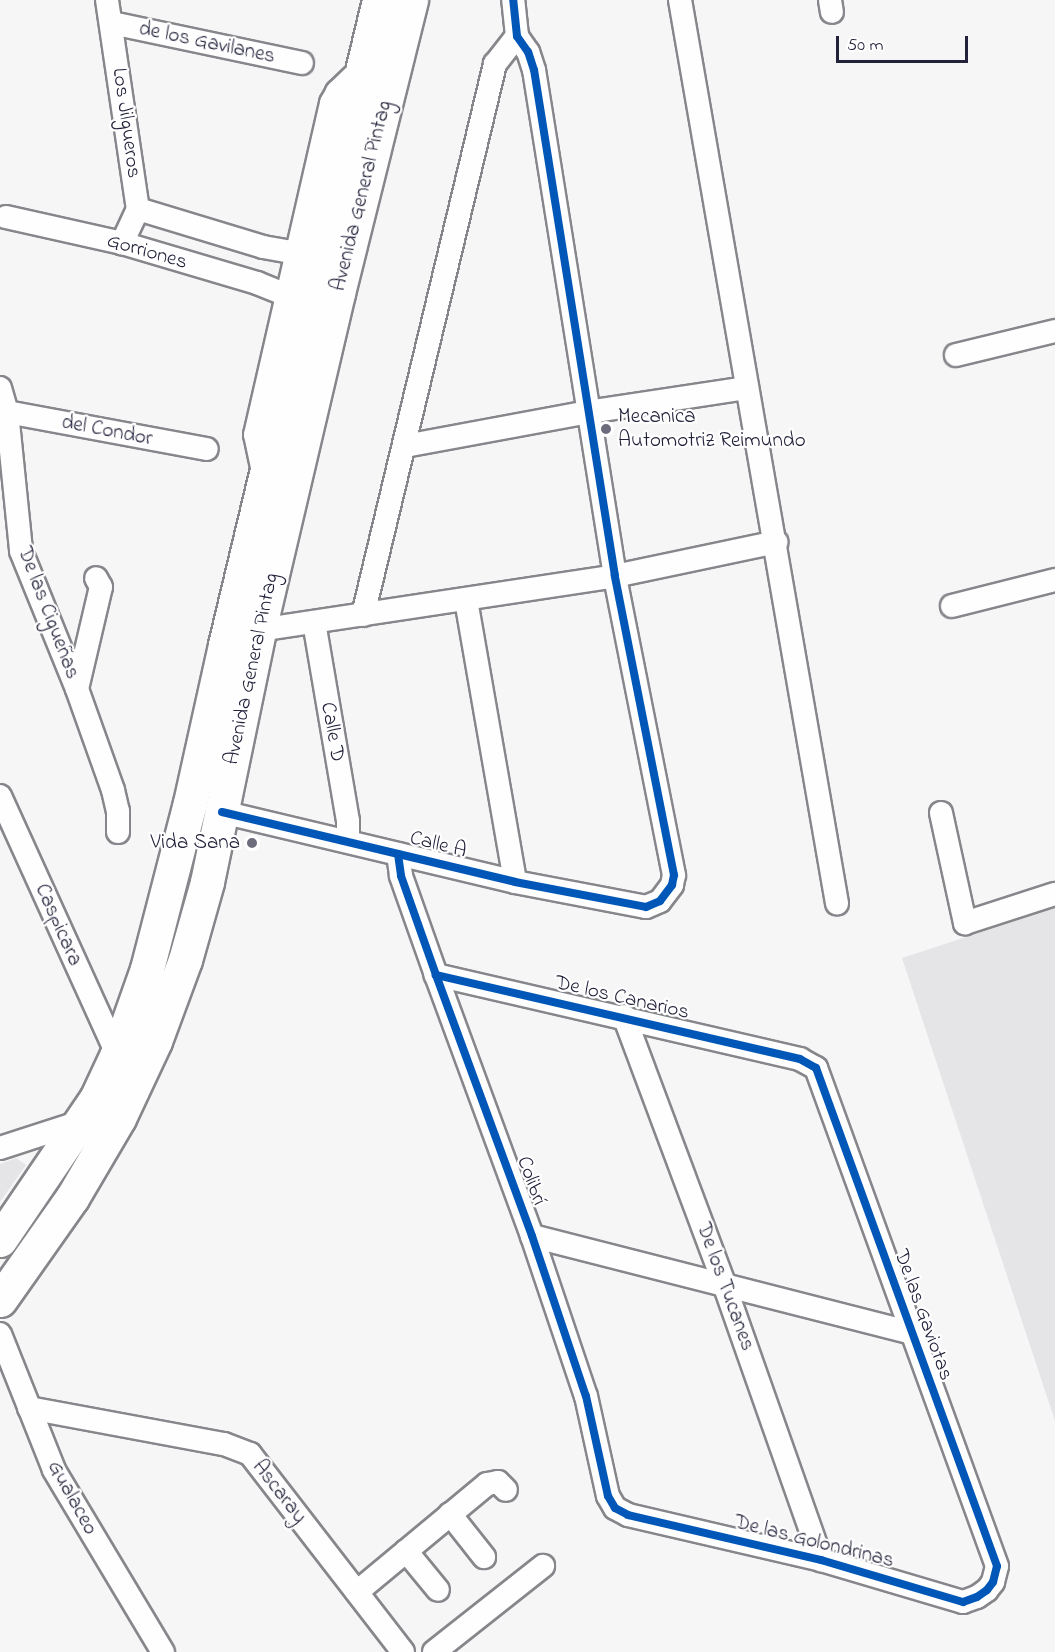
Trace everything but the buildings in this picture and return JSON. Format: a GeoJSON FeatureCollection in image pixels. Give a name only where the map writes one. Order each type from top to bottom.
{"type":"FeatureCollection","features":[{"type":"Feature","properties":{"kind":"highway","name":"Avenida General Pintag"},"geometry":{"type":"LineString","coordinates":[[0,1240],[83,1121],[117,1054],[144,979],[163,915],[379,0]]}},
{"type":"Feature","properties":{"kind":"highway","name":"Avenida General Pintag"},"geometry":{"type":"LineString","coordinates":[[0,1300],[72,1198],[134,1090],[182,969],[207,882],[259,630],[338,292],[411,0]]}},
{"type":"Feature","properties":{"kind":"street","name":"Los Jilgueros"},"geometry":{"type":"LineString","coordinates":[[107,0],[138,209],[122,243]]}},
{"type":"Feature","properties":{"kind":"street"},"geometry":{"type":"LineString","coordinates":[[513,0],[517,36],[528,52],[534,70],[615,576]]}},
{"type":"Feature","properties":{"kind":"street"},"geometry":{"type":"LineString","coordinates":[[680,0],[837,903]]}},
{"type":"Feature","properties":{"kind":"street","name":"de los Gavilanes"},"geometry":{"type":"LineString","coordinates":[[112,23],[302,63]]}},
{"type":"Feature","properties":{"kind":"street"},"geometry":{"type":"LineString","coordinates":[[363,615],[495,64],[517,36]]}},
{"type":"Feature","properties":{"kind":"street"},"geometry":{"type":"LineString","coordinates":[[266,479],[255,435],[286,295],[331,102],[337,92],[361,69]]}},
{"type":"Feature","properties":{"kind":"street"},"geometry":{"type":"LineString","coordinates":[[138,209],[263,246],[296,253]]}},
{"type":"Feature","properties":{"kind":"street","name":"Gorriones"},"geometry":{"type":"LineString","coordinates":[[2,216],[122,243],[257,283],[286,295]]}},
{"type":"Feature","properties":{"kind":"street"},"geometry":{"type":"LineString","coordinates":[[956,356],[1055,331]]}},
{"type":"Feature","properties":{"kind":"street","name":"De las Cigueñas"},"geometry":{"type":"LineString","coordinates":[[0,388],[7,412],[21,551],[77,689],[112,790],[118,811],[118,832]]}},
{"type":"Feature","properties":{"kind":"street"},"geometry":{"type":"LineString","coordinates":[[405,446],[588,412],[747,388]]}},
{"type":"Feature","properties":{"kind":"street","name":"del Condor"},"geometry":{"type":"LineString","coordinates":[[7,412],[207,449]]}},
{"type":"Feature","properties":{"kind":"street"},"geometry":{"type":"LineString","coordinates":[[259,630],[615,576],[776,542]]}},
{"type":"Feature","properties":{"kind":"street","name":"Calle A"},"geometry":{"type":"LineString","coordinates":[[222,812],[514,882],[646,907],[660,901],[668,893],[674,875],[615,576]]}},
{"type":"Feature","properties":{"kind":"street"},"geometry":{"type":"LineString","coordinates":[[77,689],[101,587],[96,578]]}},
{"type":"Feature","properties":{"kind":"street"},"geometry":{"type":"LineString","coordinates":[[952,606],[1055,580]]}},
{"type":"Feature","properties":{"kind":"street"},"geometry":{"type":"LineString","coordinates":[[466,600],[514,882]]}},
{"type":"Feature","properties":{"kind":"street","name":"Calle D"},"geometry":{"type":"LineString","coordinates":[[314,622],[348,821],[348,842]]}},
{"type":"Feature","properties":{"kind":"street","name":"Caspicara"},"geometry":{"type":"LineString","coordinates":[[0,796],[117,1054]]}},
{"type":"Feature","properties":{"kind":"street"},"geometry":{"type":"LineString","coordinates":[[941,813],[965,922],[1055,894]]}},
{"type":"Feature","properties":{"kind":"street","name":"Colibrí"},"geometry":{"type":"LineString","coordinates":[[398,854],[401,876],[532,1236],[586,1396],[608,1496],[615,1508],[628,1515]]}},
{"type":"Feature","properties":{"kind":"street","name":"De los Canarios"},"geometry":{"type":"LineString","coordinates":[[436,975],[624,1016],[800,1059]]}},
{"type":"Feature","properties":{"kind":"street","name":"De los Tucanes"},"geometry":{"type":"LineString","coordinates":[[624,1016],[724,1284],[821,1560]]}},
{"type":"Feature","properties":{"kind":"street","name":"De las Gaviotas"},"geometry":{"type":"LineString","coordinates":[[800,1059],[808,1062],[820,1074],[831,1115],[997,1566],[993,1582],[987,1590]]}},
{"type":"Feature","properties":{"kind":"street"},"geometry":{"type":"LineString","coordinates":[[0,1148],[83,1121]]}},
{"type":"Feature","properties":{"kind":"street"},"geometry":{"type":"LineString","coordinates":[[532,1236],[910,1332]]}},
{"type":"Feature","properties":{"kind":"street","name":"Gualaceo"},"geometry":{"type":"LineString","coordinates":[[0,1334],[54,1470],[163,1652]]}},
{"type":"Feature","properties":{"kind":"street","name":"Ascaray"},"geometry":{"type":"LineString","coordinates":[[29,1408],[224,1444],[250,1455],[403,1652]]}},
{"type":"Feature","properties":{"kind":"street"},"geometry":{"type":"LineString","coordinates":[[357,1592],[493,1481],[506,1490]]}},
{"type":"Feature","properties":{"kind":"street"},"geometry":{"type":"LineString","coordinates":[[450,1514],[483,1557]]}},
{"type":"Feature","properties":{"kind":"street","name":"De las Golondrinas"},"geometry":{"type":"LineString","coordinates":[[628,1515],[821,1560],[963,1602],[977,1598],[987,1590]]}},
{"type":"Feature","properties":{"kind":"street"},"geometry":{"type":"LineString","coordinates":[[406,1551],[438,1590]]}},
{"type":"Feature","properties":{"kind":"street"},"geometry":{"type":"LineString","coordinates":[[434,1652],[543,1566]]}},
{"type":"Feature","properties":{"kind":"shaded area"},"geometry":{"type":"Polygon","coordinates":[[[1055,908],[1055,1421],[902,958],[1055,908]]]}},
{"type":"Feature","properties":{"kind":"shaded area"},"geometry":{"type":"Polygon","coordinates":[[[16,1158],[26,1165],[0,1202],[0,1164],[16,1158]]]}},
{"type":"Feature","properties":{"kind":"cycle path"},"geometry":{"type":"LineString","coordinates":[[222,812],[515,882],[646,907],[660,901],[672,885],[674,875],[615,576],[534,70],[528,52],[517,36],[513,0]]}},
{"type":"Feature","properties":{"kind":"cycle path"},"geometry":{"type":"LineString","coordinates":[[398,854],[401,876],[436,975],[532,1236],[586,1396],[608,1496],[615,1508],[628,1515],[821,1560],[963,1602],[987,1590],[993,1582],[997,1566],[816,1068],[800,1059],[436,975]]}},
{"type":"Feature","properties":{"kind":"place","name":"Mecanica Automotriz Reimundo"},"geometry":{"type":"Point","coordinates":[606,429]}},
{"type":"Feature","properties":{"kind":"place","name":"Vida Sana"},"geometry":{"type":"Point","coordinates":[252,843]}}]}
